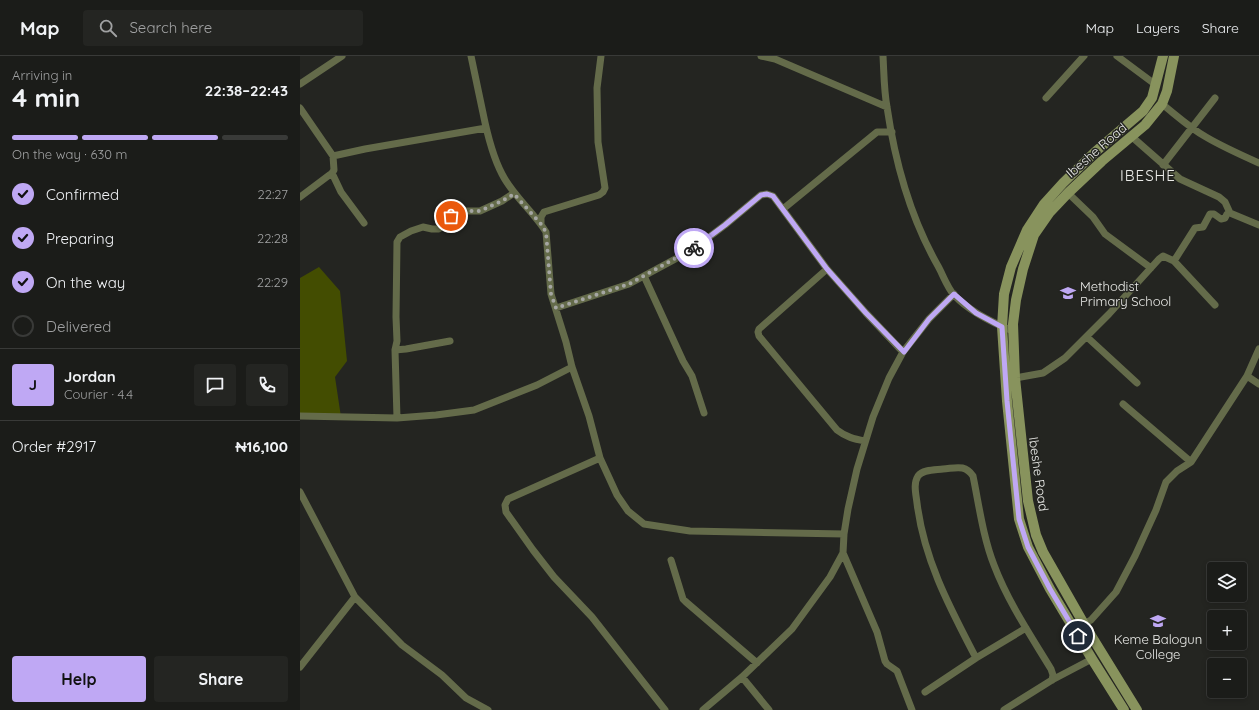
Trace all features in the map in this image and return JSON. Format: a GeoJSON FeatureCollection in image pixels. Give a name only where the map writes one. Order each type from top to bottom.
{"type":"FeatureCollection","features":[{"type":"Feature","properties":{"kind":"main road","name":"Ibeshe Road"},"geometry":{"type":"LineString","coordinates":[[1124,710],[1050,589],[1028,547],[1019,519],[1007,401],[1002,327],[1004,294],[1011,267],[1027,230],[1044,204],[1063,183],[1143,111],[1152,98],[1163,56]]}},
{"type":"Feature","properties":{"kind":"main road","name":"Ibeshe Road"},"geometry":{"type":"LineString","coordinates":[[1137,710],[1084,624],[1043,552],[1036,535],[1028,501],[1015,378],[1013,324],[1016,300],[1023,268],[1034,235],[1050,212],[1068,193],[1145,125],[1162,104],[1167,91],[1174,56]]}},
{"type":"Feature","properties":{"kind":"street"},"geometry":{"type":"LineString","coordinates":[[300,84],[342,56]]}},
{"type":"Feature","properties":{"kind":"street"},"geometry":{"type":"LineString","coordinates":[[471,56],[486,128],[501,174],[514,194],[541,224],[546,232],[551,294],[572,367],[589,416],[600,458],[617,495],[628,510],[644,524],[690,531],[844,534]]}},
{"type":"Feature","properties":{"kind":"street"},"geometry":{"type":"LineString","coordinates":[[541,224],[544,212],[599,195],[605,188],[598,142],[597,88],[601,56]]}},
{"type":"Feature","properties":{"kind":"street"},"geometry":{"type":"LineString","coordinates":[[761,56],[776,59],[887,107]]}},
{"type":"Feature","properties":{"kind":"street"},"geometry":{"type":"LineString","coordinates":[[883,56],[887,107],[896,158],[910,205],[928,249],[954,294],[976,313],[1002,327],[1013,331]]}},
{"type":"Feature","properties":{"kind":"street"},"geometry":{"type":"LineString","coordinates":[[1046,98],[1084,56]]}},
{"type":"Feature","properties":{"kind":"street"},"geometry":{"type":"LineString","coordinates":[[1117,56],[1156,85]]}},
{"type":"Feature","properties":{"kind":"street"},"geometry":{"type":"LineString","coordinates":[[1163,165],[1215,98]]}},
{"type":"Feature","properties":{"kind":"street"},"geometry":{"type":"LineString","coordinates":[[1162,104],[1192,128],[1224,147],[1259,163]]}},
{"type":"Feature","properties":{"kind":"street"},"geometry":{"type":"LineString","coordinates":[[300,108],[333,156],[334,170],[300,197]]}},
{"type":"Feature","properties":{"kind":"street"},"geometry":{"type":"LineString","coordinates":[[333,156],[486,128]]}},
{"type":"Feature","properties":{"kind":"street"},"geometry":{"type":"LineString","coordinates":[[783,209],[877,132],[892,132]]}},
{"type":"Feature","properties":{"kind":"street"},"geometry":{"type":"LineString","coordinates":[[1131,136],[1180,179],[1219,197],[1225,202],[1230,213],[1259,225]]}},
{"type":"Feature","properties":{"kind":"street"},"geometry":{"type":"LineString","coordinates":[[332,173],[341,192],[364,223]]}},
{"type":"Feature","properties":{"kind":"street"},"geometry":{"type":"LineString","coordinates":[[1068,193],[1092,217],[1105,234],[1151,268]]}},
{"type":"Feature","properties":{"kind":"street"},"geometry":{"type":"LineString","coordinates":[[397,418],[397,242],[400,237],[411,231],[423,228],[439,229],[451,216],[462,211],[480,211],[514,194]]}},
{"type":"Feature","properties":{"kind":"street"},"geometry":{"type":"LineString","coordinates":[[556,308],[629,284],[692,250],[761,195],[770,194],[783,209],[827,269],[866,313],[904,352]]}},
{"type":"Feature","properties":{"kind":"street"},"geometry":{"type":"LineString","coordinates":[[1174,261],[1195,228],[1203,227],[1210,214],[1214,214],[1221,219],[1225,218],[1226,214],[1230,213]]}},
{"type":"Feature","properties":{"kind":"street"},"geometry":{"type":"LineString","coordinates":[[1015,378],[1043,373],[1065,358],[1087,337],[1163,256],[1174,261],[1215,305]]}},
{"type":"Feature","properties":{"kind":"street"},"geometry":{"type":"LineString","coordinates":[[827,269],[759,329],[758,332],[764,342],[837,430],[852,439],[866,441]]}},
{"type":"Feature","properties":{"kind":"street"},"geometry":{"type":"LineString","coordinates":[[644,276],[683,361],[692,376],[704,413]]}},
{"type":"Feature","properties":{"kind":"street"},"geometry":{"type":"LineString","coordinates":[[912,710],[897,672],[885,661],[877,632],[844,553],[844,534],[857,469],[873,417],[889,378],[904,352],[929,319],[954,294]]}},
{"type":"Feature","properties":{"kind":"street"},"geometry":{"type":"LineString","coordinates":[[1087,337],[1137,383]]}},
{"type":"Feature","properties":{"kind":"street"},"geometry":{"type":"LineString","coordinates":[[396,350],[450,341]]}},
{"type":"Feature","properties":{"kind":"street"},"geometry":{"type":"LineString","coordinates":[[1084,624],[1090,620],[1116,592],[1135,556],[1156,510],[1166,482],[1177,471],[1191,462],[1247,376],[1259,349]]}},
{"type":"Feature","properties":{"kind":"street"},"geometry":{"type":"LineString","coordinates":[[300,416],[397,418],[474,410],[537,385],[572,367]]}},
{"type":"Feature","properties":{"kind":"street"},"geometry":{"type":"LineString","coordinates":[[1247,376],[1259,384]]}},
{"type":"Feature","properties":{"kind":"street"},"geometry":{"type":"LineString","coordinates":[[1123,404],[1191,462]]}},
{"type":"Feature","properties":{"kind":"street"},"geometry":{"type":"LineString","coordinates":[[600,458],[508,499],[505,505],[506,512],[554,577],[592,616],[665,710]]}},
{"type":"Feature","properties":{"kind":"street"},"geometry":{"type":"LineString","coordinates":[[976,658],[947,603],[926,549],[918,512],[915,484],[918,475],[924,471],[963,467],[969,470],[973,476],[994,564],[1011,602],[1051,669],[1053,675],[1052,680]]}},
{"type":"Feature","properties":{"kind":"street"},"geometry":{"type":"LineString","coordinates":[[301,497],[355,597],[396,640],[442,675],[476,707],[488,710]]}},
{"type":"Feature","properties":{"kind":"street"},"geometry":{"type":"LineString","coordinates":[[703,710],[742,677],[792,630],[830,577],[844,553]]}},
{"type":"Feature","properties":{"kind":"street"},"geometry":{"type":"LineString","coordinates":[[671,560],[683,599],[757,663]]}},
{"type":"Feature","properties":{"kind":"street"},"geometry":{"type":"LineString","coordinates":[[300,666],[302,658],[355,597]]}},
{"type":"Feature","properties":{"kind":"street"},"geometry":{"type":"LineString","coordinates":[[925,692],[976,658],[1026,628]]}},
{"type":"Feature","properties":{"kind":"street"},"geometry":{"type":"LineString","coordinates":[[1004,710],[1052,680],[1092,659]]}},
{"type":"Feature","properties":{"kind":"street"},"geometry":{"type":"LineString","coordinates":[[742,677],[769,710]]}},
{"type":"Feature","properties":{"kind":"green space"},"geometry":{"type":"Polygon","coordinates":[[[319,267],[340,291],[347,361],[335,377],[341,417],[300,417],[300,278],[319,267]]]}},
{"type":"Feature","properties":{"kind":"way so far"},"geometry":{"type":"LineString","coordinates":[[451,216],[462,211],[480,211],[514,194],[541,224],[546,232],[551,294],[556,308],[629,284],[694,248]]}},
{"type":"Feature","properties":{"kind":"place","name":"Methodist Primary School"},"geometry":{"type":"Point","coordinates":[1068,293]}},
{"type":"Feature","properties":{"kind":"place","name":"Keme Balogun College"},"geometry":{"type":"Point","coordinates":[1158,621]}},
{"type":"Feature","properties":{"kind":"district","name":"IBESHE"},"geometry":{"type":"Point","coordinates":[1148,175]}},
{"type":"Feature","properties":{"kind":"route"},"geometry":{"type":"LineString","coordinates":[[694,248],[761,195],[770,194],[783,209],[827,269],[866,313],[904,352],[929,319],[954,294],[976,313],[1002,327],[1007,401],[1019,519],[1028,547],[1050,589],[1078,636]]}}]}
